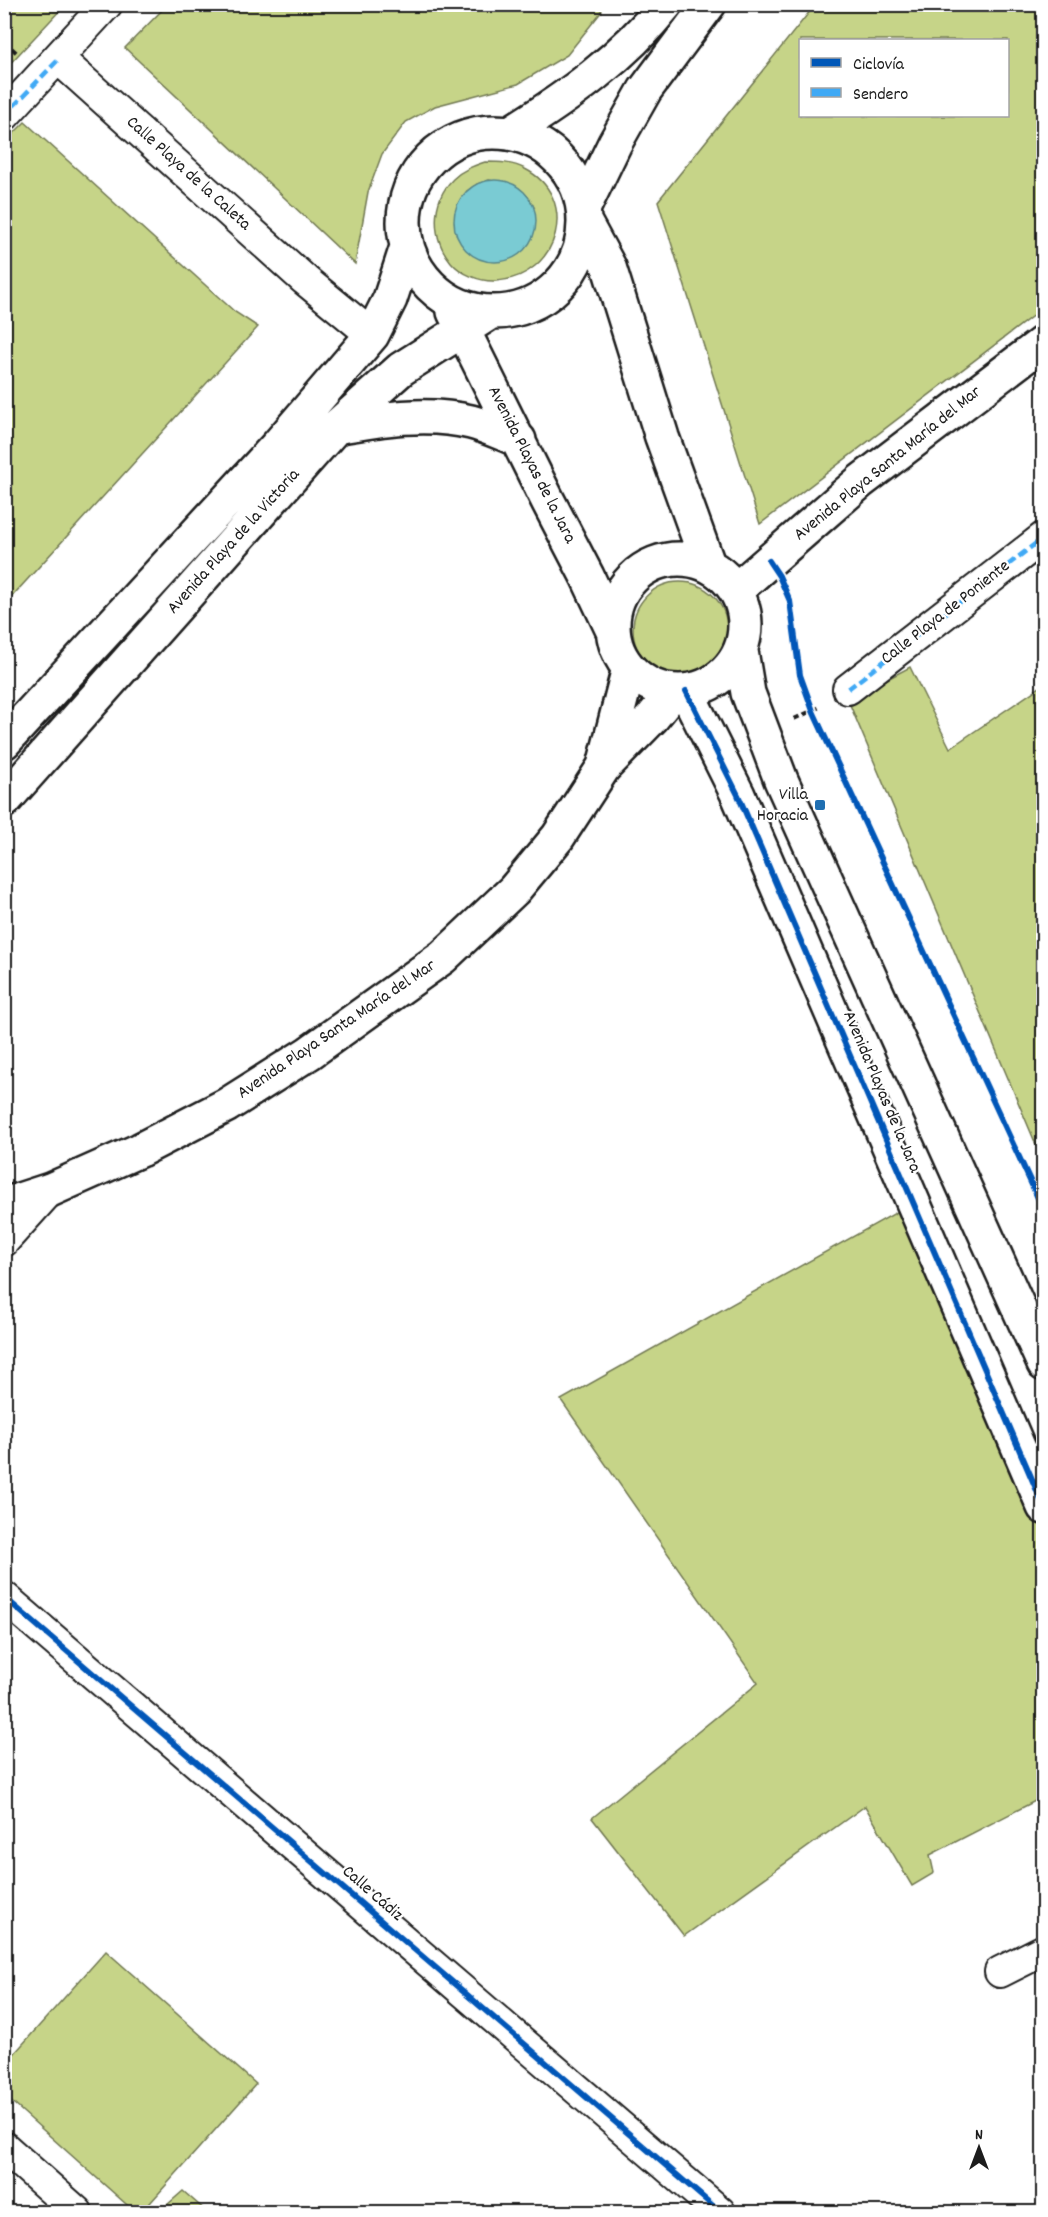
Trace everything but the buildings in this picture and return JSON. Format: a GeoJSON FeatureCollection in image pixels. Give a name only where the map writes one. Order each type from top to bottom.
{"type":"FeatureCollection","features":[{"type":"Feature","properties":{"kind":"street"},"geometry":{"type":"LineString","coordinates":[[4,116],[59,59],[107,4]]}},
{"type":"Feature","properties":{"kind":"street"},"geometry":{"type":"LineString","coordinates":[[510,133],[567,97],[597,73],[648,27],[666,4]]}},
{"type":"Feature","properties":{"kind":"street"},"geometry":{"type":"LineString","coordinates":[[708,564],[662,437],[609,267],[585,215],[576,181],[559,158],[537,142],[510,133],[487,132],[465,136],[444,146],[427,161],[414,180],[406,202],[404,224],[407,247],[416,268],[430,286],[448,300],[468,308],[490,312],[515,310],[537,302],[557,287],[572,269],[582,247],[585,215],[615,142],[645,90],[710,4]]}},
{"type":"Feature","properties":{"kind":"street","name":"Calle Playa de la Caleta"},"geometry":{"type":"LineString","coordinates":[[59,59],[296,272],[372,335]]}},
{"type":"Feature","properties":{"kind":"street","name":"Avenida Playa de la Victoria"},"geometry":{"type":"LineString","coordinates":[[4,742],[268,456],[372,335],[390,299],[407,247]]}},
{"type":"Feature","properties":{"kind":"street","name":"Avenida Playas de la Jara"},"geometry":{"type":"LineString","coordinates":[[448,300],[613,631]]}},
{"type":"Feature","properties":{"kind":"street","name":"Avenida Playa de la Victoria"},"geometry":{"type":"LineString","coordinates":[[4,801],[336,427],[402,369],[490,312]]}},
{"type":"Feature","properties":{"kind":"street","name":"Avenida Playa Santa María del Mar"},"geometry":{"type":"LineString","coordinates":[[736,590],[861,481],[1044,342]]}},
{"type":"Feature","properties":{"kind":"street"},"geometry":{"type":"LineString","coordinates":[[336,427],[382,419],[435,417],[471,422],[519,440]]}},
{"type":"Feature","properties":{"kind":"street","name":"Calle Playa de Poniente"},"geometry":{"type":"LineString","coordinates":[[848,689],[1044,537]]}},
{"type":"Feature","properties":{"kind":"street"},"geometry":{"type":"LineString","coordinates":[[670,558],[691,559],[708,564],[724,575],[736,590],[744,609],[746,631],[741,651],[732,667],[719,679],[703,687],[680,691],[657,687],[642,680],[629,668],[618,651],[613,631],[614,610],[621,591],[634,576],[651,564],[670,558]]}},
{"type":"Feature","properties":{"kind":"street","name":"Avenida Playas de la Jara"},"geometry":{"type":"LineString","coordinates":[[741,651],[748,693],[786,791],[1044,1364]]}},
{"type":"Feature","properties":{"kind":"street","name":"Avenida Playa Santa María del Mar"},"geometry":{"type":"LineString","coordinates":[[603,768],[629,668]]}},
{"type":"Feature","properties":{"kind":"street","name":"Avenida Playas de la Jara"},"geometry":{"type":"LineString","coordinates":[[680,691],[738,795],[1044,1507]]}},
{"type":"Feature","properties":{"kind":"street","name":"Avenida Playa Santa María del Mar"},"geometry":{"type":"LineString","coordinates":[[4,1204],[50,1190],[140,1150],[227,1104],[309,1053],[443,957],[514,890],[558,837],[603,768],[680,691]]}},
{"type":"Feature","properties":{"kind":"street"},"geometry":{"type":"LineString","coordinates":[[4,1241],[50,1190]]}},
{"type":"Feature","properties":{"kind":"street","name":"Calle Cádiz"},"geometry":{"type":"LineString","coordinates":[[4,1597],[720,2212]]}},
{"type":"Feature","properties":{"kind":"street"},"geometry":{"type":"LineString","coordinates":[[1000,1972],[1044,1950]]}},
{"type":"Feature","properties":{"kind":"street"},"geometry":{"type":"LineString","coordinates":[[4,2147],[78,2212]]}},
{"type":"Feature","properties":{"kind":"path"},"geometry":{"type":"LineString","coordinates":[[764,732],[813,711],[848,689]]}},
{"type":"Feature","properties":{"kind":"path"},"geometry":{"type":"LineString","coordinates":[[810,702],[818,722]]}},
{"type":"Feature","properties":{"kind":"green space"},"geometry":{"type":"Polygon","coordinates":[[[595,4],[602,11],[567,55],[518,84],[435,106],[406,122],[382,154],[368,192],[355,264],[125,48],[167,5],[595,4]]]}},
{"type":"Feature","properties":{"kind":"green space"},"geometry":{"type":"Polygon","coordinates":[[[4,5],[65,5],[5,69],[4,5]]]}},
{"type":"Feature","properties":{"kind":"green space"},"geometry":{"type":"Polygon","coordinates":[[[815,5],[1043,5],[1043,308],[760,524],[658,201],[815,5]]]}},
{"type":"Feature","properties":{"kind":"green space"},"geometry":{"type":"Polygon","coordinates":[[[25,122],[235,312],[258,327],[5,604],[4,143],[25,122]]]}},
{"type":"Feature","properties":{"kind":"green space"},"geometry":{"type":"Polygon","coordinates":[[[485,162],[505,163],[525,169],[542,182],[553,198],[557,216],[555,234],[548,251],[535,266],[518,276],[496,281],[484,280],[460,270],[444,252],[437,231],[437,209],[446,188],[456,176],[485,162]],[[489,180],[467,191],[534,207],[530,199],[516,187],[489,180]]]}},
{"type":"Feature","properties":{"kind":"green space"},"geometry":{"type":"Polygon","coordinates":[[[680,582],[698,585],[713,596],[724,611],[727,629],[724,647],[713,662],[698,673],[680,676],[662,673],[647,662],[636,647],[633,629],[636,611],[647,596],[662,585],[680,582]]]}},
{"type":"Feature","properties":{"kind":"green space"},"geometry":{"type":"Polygon","coordinates":[[[910,667],[950,748],[1043,685],[1043,1161],[848,700],[910,667]]]}},
{"type":"Feature","properties":{"kind":"green space"},"geometry":{"type":"Polygon","coordinates":[[[913,1203],[1043,1507],[1043,1797],[930,1855],[934,1873],[912,1886],[865,1806],[684,1936],[592,1818],[758,1683],[561,1400],[913,1203]]]}},
{"type":"Feature","properties":{"kind":"green space"},"geometry":{"type":"Polygon","coordinates":[[[106,1951],[256,2084],[142,2212],[135,2212],[5,2096],[5,2064],[106,1951]]]}},
{"type":"Feature","properties":{"kind":"green space"},"geometry":{"type":"Polygon","coordinates":[[[183,2191],[207,2212],[159,2212],[183,2191]]]}},
{"type":"Feature","properties":{"kind":"water"},"geometry":{"type":"Polygon","coordinates":[[[495,180],[511,183],[524,192],[533,205],[536,221],[533,237],[524,250],[511,259],[495,262],[479,259],[466,250],[457,237],[454,221],[457,205],[466,192],[479,183],[495,180]]]}},
{"type":"Feature","properties":{"kind":"marked path"},"geometry":{"type":"LineString","coordinates":[[4,116],[59,59]]}},
{"type":"Feature","properties":{"kind":"marked path"},"geometry":{"type":"LineString","coordinates":[[848,689],[1044,537]]}},
{"type":"Feature","properties":{"kind":"cycle path"},"geometry":{"type":"LineString","coordinates":[[769,561],[779,576],[790,601],[800,675],[813,711],[1044,1211]]}},
{"type":"Feature","properties":{"kind":"cycle path"},"geometry":{"type":"LineString","coordinates":[[686,691],[738,795],[1044,1507]]}},
{"type":"Feature","properties":{"kind":"cycle path"},"geometry":{"type":"LineString","coordinates":[[4,1597],[720,2212]]}},
{"type":"Feature","properties":{"kind":"place","name":"Villa Horacia"},"geometry":{"type":"Point","coordinates":[820,805]}}]}
